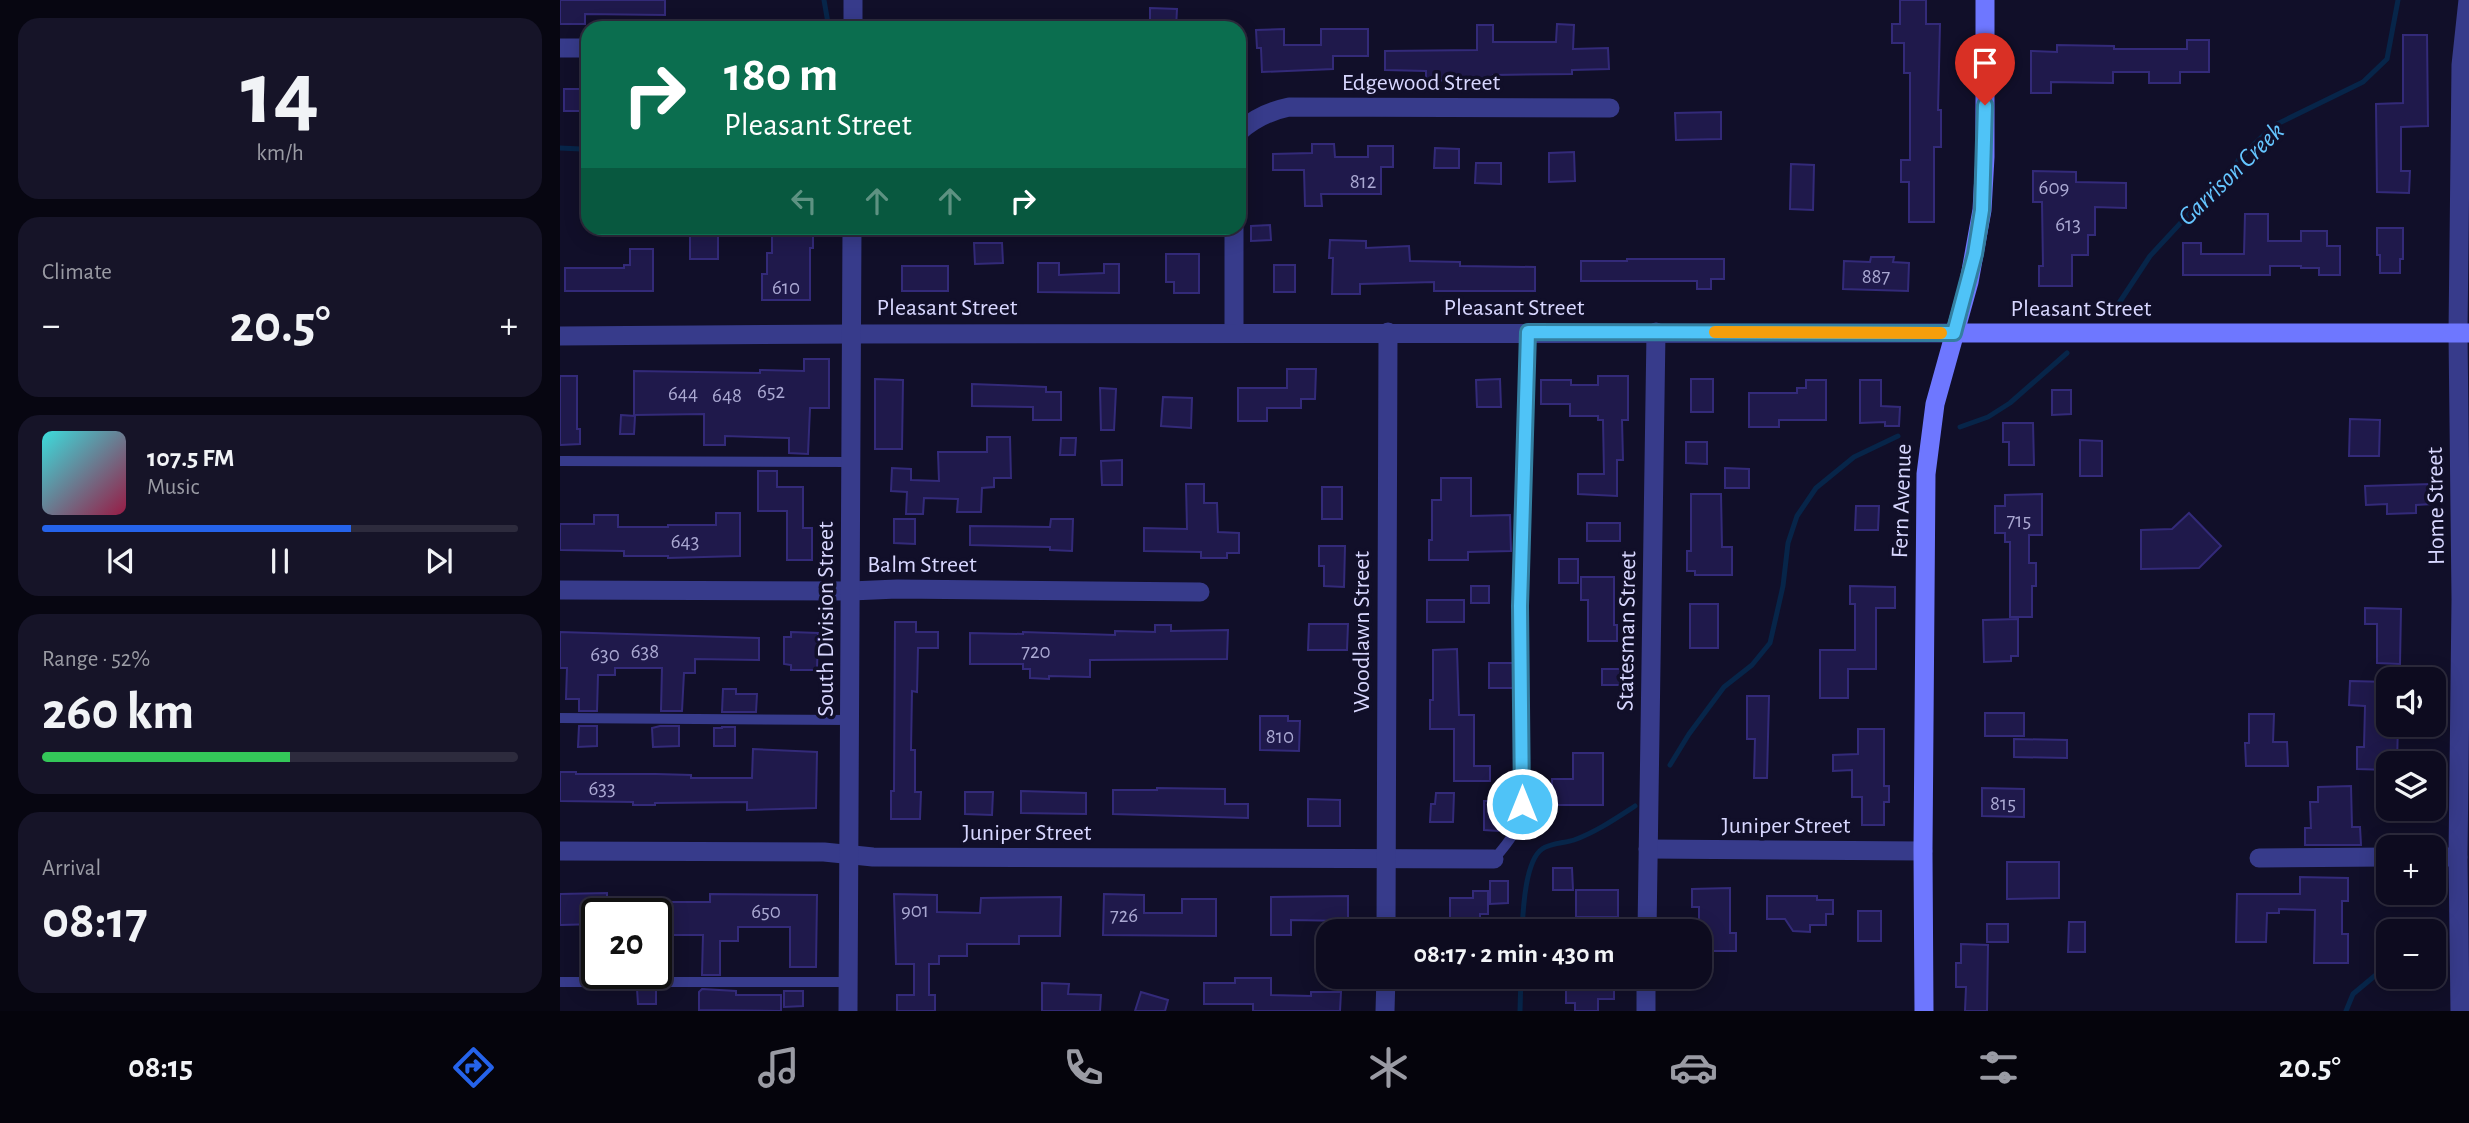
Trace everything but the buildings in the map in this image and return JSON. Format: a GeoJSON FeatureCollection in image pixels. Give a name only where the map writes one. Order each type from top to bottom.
{"type":"FeatureCollection","features":[{"type":"Feature","properties":{"kind":"main road","name":"Fern Avenue"},"geometry":{"type":"LineString","coordinates":[[1924,1011],[1926,474],[1935,404],[1975,254],[1982,210],[1985,157],[1985,0]]}},
{"type":"Feature","properties":{"kind":"main road","name":"Pleasant Street"},"geometry":{"type":"LineString","coordinates":[[1954,333],[2464,333]]}},
{"type":"Feature","properties":{"kind":"street"},"geometry":{"type":"LineString","coordinates":[[853,0],[853,21]]}},
{"type":"Feature","properties":{"kind":"street","name":"Home Street"},"geometry":{"type":"LineString","coordinates":[[2460,1011],[2458,857],[2465,599],[2461,65],[2468,0]]}},
{"type":"Feature","properties":{"kind":"street"},"geometry":{"type":"LineString","coordinates":[[560,48],[581,48]]}},
{"type":"Feature","properties":{"kind":"street","name":"Edgewood Street"},"geometry":{"type":"LineString","coordinates":[[1246,127],[1268,113],[1289,107],[1609,108]]}},
{"type":"Feature","properties":{"kind":"street","name":"South Division Street"},"geometry":{"type":"LineString","coordinates":[[848,1011],[852,235]]}},
{"type":"Feature","properties":{"kind":"street"},"geometry":{"type":"LineString","coordinates":[[1234,235],[1234,332]]}},
{"type":"Feature","properties":{"kind":"street","name":"Woodlawn Street"},"geometry":{"type":"LineString","coordinates":[[1386,919],[1388,332]]}},
{"type":"Feature","properties":{"kind":"street","name":"Statesman Street"},"geometry":{"type":"LineString","coordinates":[[1647,919],[1656,332]]}},
{"type":"Feature","properties":{"kind":"street","name":"Pleasant Street"},"geometry":{"type":"LineString","coordinates":[[560,335],[1954,333]]}},
{"type":"Feature","properties":{"kind":"street","name":"Balm Street"},"geometry":{"type":"LineString","coordinates":[[560,590],[1200,592]]}},
{"type":"Feature","properties":{"kind":"street","name":"Juniper Street"},"geometry":{"type":"LineString","coordinates":[[1648,849],[1923,851]]}},
{"type":"Feature","properties":{"kind":"street","name":"Juniper Street"},"geometry":{"type":"LineString","coordinates":[[560,851],[824,852],[887,857],[1494,859]]}},
{"type":"Feature","properties":{"kind":"street"},"geometry":{"type":"LineString","coordinates":[[2259,858],[2376,857]]}},
{"type":"Feature","properties":{"kind":"street"},"geometry":{"type":"LineString","coordinates":[[2446,857],[2458,857]]}},
{"type":"Feature","properties":{"kind":"street"},"geometry":{"type":"LineString","coordinates":[[1385,989],[1385,1011]]}},
{"type":"Feature","properties":{"kind":"street"},"geometry":{"type":"LineString","coordinates":[[1646,989],[1646,1011]]}},
{"type":"Feature","properties":{"kind":"lane"},"geometry":{"type":"LineString","coordinates":[[1494,859],[1515,834],[1521,820],[1520,606],[1528,332]]}},
{"type":"Feature","properties":{"kind":"lane"},"geometry":{"type":"LineString","coordinates":[[560,461],[851,462]]}},
{"type":"Feature","properties":{"kind":"lane"},"geometry":{"type":"LineString","coordinates":[[560,718],[850,720]]}},
{"type":"Feature","properties":{"kind":"lane"},"geometry":{"type":"LineString","coordinates":[[560,982],[849,982]]}},
{"type":"Feature","properties":{"kind":"waterway"},"geometry":{"type":"LineString","coordinates":[[824,0],[828,21]]}},
{"type":"Feature","properties":{"kind":"waterway","name":"Garrison Creek"},"geometry":{"type":"LineString","coordinates":[[2119,303],[2150,256],[2201,201],[2218,195],[2239,159],[2273,126],[2363,82],[2387,59],[2398,0]]}},
{"type":"Feature","properties":{"kind":"waterway"},"geometry":{"type":"LineString","coordinates":[[560,148],[581,149]]}},
{"type":"Feature","properties":{"kind":"waterway","name":"Garrison Creek"},"geometry":{"type":"LineString","coordinates":[[1960,427],[1988,417],[2010,403],[2067,353]]}},
{"type":"Feature","properties":{"kind":"waterway","name":"Garrison Creek"},"geometry":{"type":"LineString","coordinates":[[1670,765],[1724,687],[1752,665],[1770,643],[1783,586],[1788,543],[1797,516],[1816,488],[1854,457],[1898,436]]}},
{"type":"Feature","properties":{"kind":"waterway","name":"Garrison Creek"},"geometry":{"type":"LineString","coordinates":[[1523,919],[1528,875],[1536,855],[1545,847],[1590,833],[1635,806]]}},
{"type":"Feature","properties":{"kind":"waterway"},"geometry":{"type":"LineString","coordinates":[[2346,1011],[2353,994],[2376,975]]}},
{"type":"Feature","properties":{"kind":"waterway","name":"Garrison Creek"},"geometry":{"type":"LineString","coordinates":[[1520,1011],[1521,989]]}},
{"type":"Feature","properties":{"kind":"slow traffic"},"geometry":{"type":"LineString","coordinates":[[1715,332],[1941,333]]}},
{"type":"Feature","properties":{"kind":"route"},"geometry":{"type":"LineString","coordinates":[[1522,804],[1520,606],[1528,332],[1954,333],[1969,282],[1982,210],[1985,105]]}}]}
